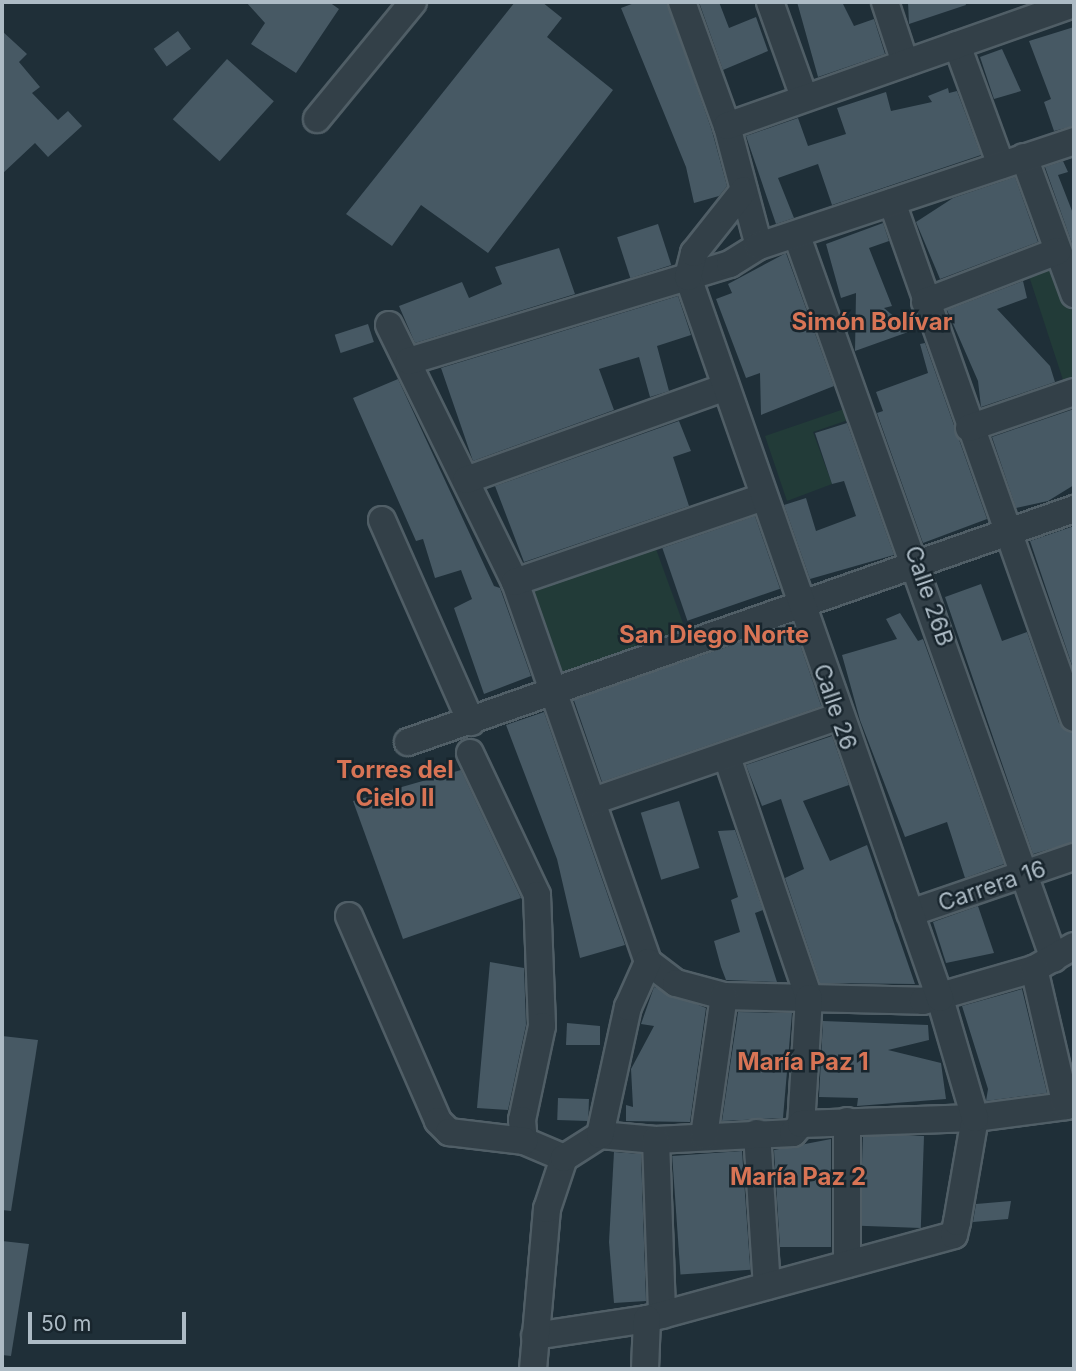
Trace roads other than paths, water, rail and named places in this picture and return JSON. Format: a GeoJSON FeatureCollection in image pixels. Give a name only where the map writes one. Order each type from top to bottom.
{"type":"FeatureCollection","features":[{"type":"Feature","properties":{"kind":"street"},"geometry":{"type":"LineString","coordinates":[[317,119],[414,2]]}},
{"type":"Feature","properties":{"kind":"street"},"geometry":{"type":"LineString","coordinates":[[682,2],[727,126],[759,246]]}},
{"type":"Feature","properties":{"kind":"street"},"geometry":{"type":"LineString","coordinates":[[770,2],[804,97]]}},
{"type":"Feature","properties":{"kind":"street"},"geometry":{"type":"LineString","coordinates":[[885,2],[905,63]]}},
{"type":"Feature","properties":{"kind":"street"},"geometry":{"type":"LineString","coordinates":[[727,126],[1074,4]]}},
{"type":"Feature","properties":{"kind":"street"},"geometry":{"type":"LineString","coordinates":[[957,45],[1058,251],[1074,295]]}},
{"type":"Feature","properties":{"kind":"street"},"geometry":{"type":"LineString","coordinates":[[409,361],[688,277],[759,246],[797,236],[1074,141]]}},
{"type":"Feature","properties":{"kind":"street"},"geometry":{"type":"LineString","coordinates":[[688,277],[694,253],[744,190]]}},
{"type":"Feature","properties":{"kind":"street"},"geometry":{"type":"LineString","coordinates":[[892,202],[1005,533],[1074,718]]}},
{"type":"Feature","properties":{"kind":"street","name":"Calle 26B"},"geometry":{"type":"LineString","coordinates":[[797,236],[917,561],[1023,879],[1054,958],[1069,1102],[975,1118]]}},
{"type":"Feature","properties":{"kind":"street"},"geometry":{"type":"LineString","coordinates":[[925,302],[1058,251]]}},
{"type":"Feature","properties":{"kind":"street","name":"Calle 26"},"geometry":{"type":"LineString","coordinates":[[688,277],[836,717],[940,998],[975,1118]]}},
{"type":"Feature","properties":{"kind":"street"},"geometry":{"type":"LineString","coordinates":[[389,325],[409,361],[515,582],[556,692],[648,962],[676,983],[724,996],[940,998],[1054,958]]}},
{"type":"Feature","properties":{"kind":"street"},"geometry":{"type":"LineString","coordinates":[[466,480],[726,387]]}},
{"type":"Feature","properties":{"kind":"street"},"geometry":{"type":"LineString","coordinates":[[969,428],[1074,392]]}},
{"type":"Feature","properties":{"kind":"street"},"geometry":{"type":"LineString","coordinates":[[515,582],[763,497]]}},
{"type":"Feature","properties":{"kind":"street"},"geometry":{"type":"LineString","coordinates":[[408,742],[556,692],[917,561],[1074,509]]}},
{"type":"Feature","properties":{"kind":"street"},"geometry":{"type":"LineString","coordinates":[[382,520],[471,722]]}},
{"type":"Feature","properties":{"kind":"street"},"geometry":{"type":"LineString","coordinates":[[593,801],[728,760],[836,717]]}},
{"type":"Feature","properties":{"kind":"street"},"geometry":{"type":"LineString","coordinates":[[470,752],[537,895],[542,1026],[522,1120],[524,1141]]}},
{"type":"Feature","properties":{"kind":"street"},"geometry":{"type":"LineString","coordinates":[[728,760],[809,998],[802,1124]]}},
{"type":"Feature","properties":{"kind":"street","name":"Carrera 16"},"geometry":{"type":"LineString","coordinates":[[910,913],[1023,879],[1074,857]]}},
{"type":"Feature","properties":{"kind":"street"},"geometry":{"type":"LineString","coordinates":[[349,916],[438,1121],[449,1132],[524,1141],[564,1158]]}},
{"type":"Feature","properties":{"kind":"street"},"geometry":{"type":"LineString","coordinates":[[600,1135],[628,1007],[648,962]]}},
{"type":"Feature","properties":{"kind":"street"},"geometry":{"type":"LineString","coordinates":[[704,1136],[724,996]]}},
{"type":"Feature","properties":{"kind":"street"},"geometry":{"type":"LineString","coordinates":[[533,1369],[547,1209],[564,1158],[600,1135],[656,1140],[793,1133],[802,1124],[975,1118],[954,1235],[655,1317],[536,1336]]}},
{"type":"Feature","properties":{"kind":"street"},"geometry":{"type":"LineString","coordinates":[[847,1121],[847,1264]]}},
{"type":"Feature","properties":{"kind":"street"},"geometry":{"type":"LineString","coordinates":[[757,1133],[767,1286]]}},
{"type":"Feature","properties":{"kind":"street"},"geometry":{"type":"LineString","coordinates":[[645,1369],[655,1317],[656,1140]]}},
{"type":"Feature","properties":{"kind":"district","name":"Simón Bolívar"},"geometry":{"type":"Point","coordinates":[872,322]}},
{"type":"Feature","properties":{"kind":"district","name":"San Diego Norte"},"geometry":{"type":"Point","coordinates":[714,635]}},
{"type":"Feature","properties":{"kind":"district","name":"Torres del Cielo II"},"geometry":{"type":"Point","coordinates":[395,784]}},
{"type":"Feature","properties":{"kind":"district","name":"María Paz 1"},"geometry":{"type":"Point","coordinates":[803,1062]}},
{"type":"Feature","properties":{"kind":"district","name":"María Paz 2"},"geometry":{"type":"Point","coordinates":[798,1177]}}]}
